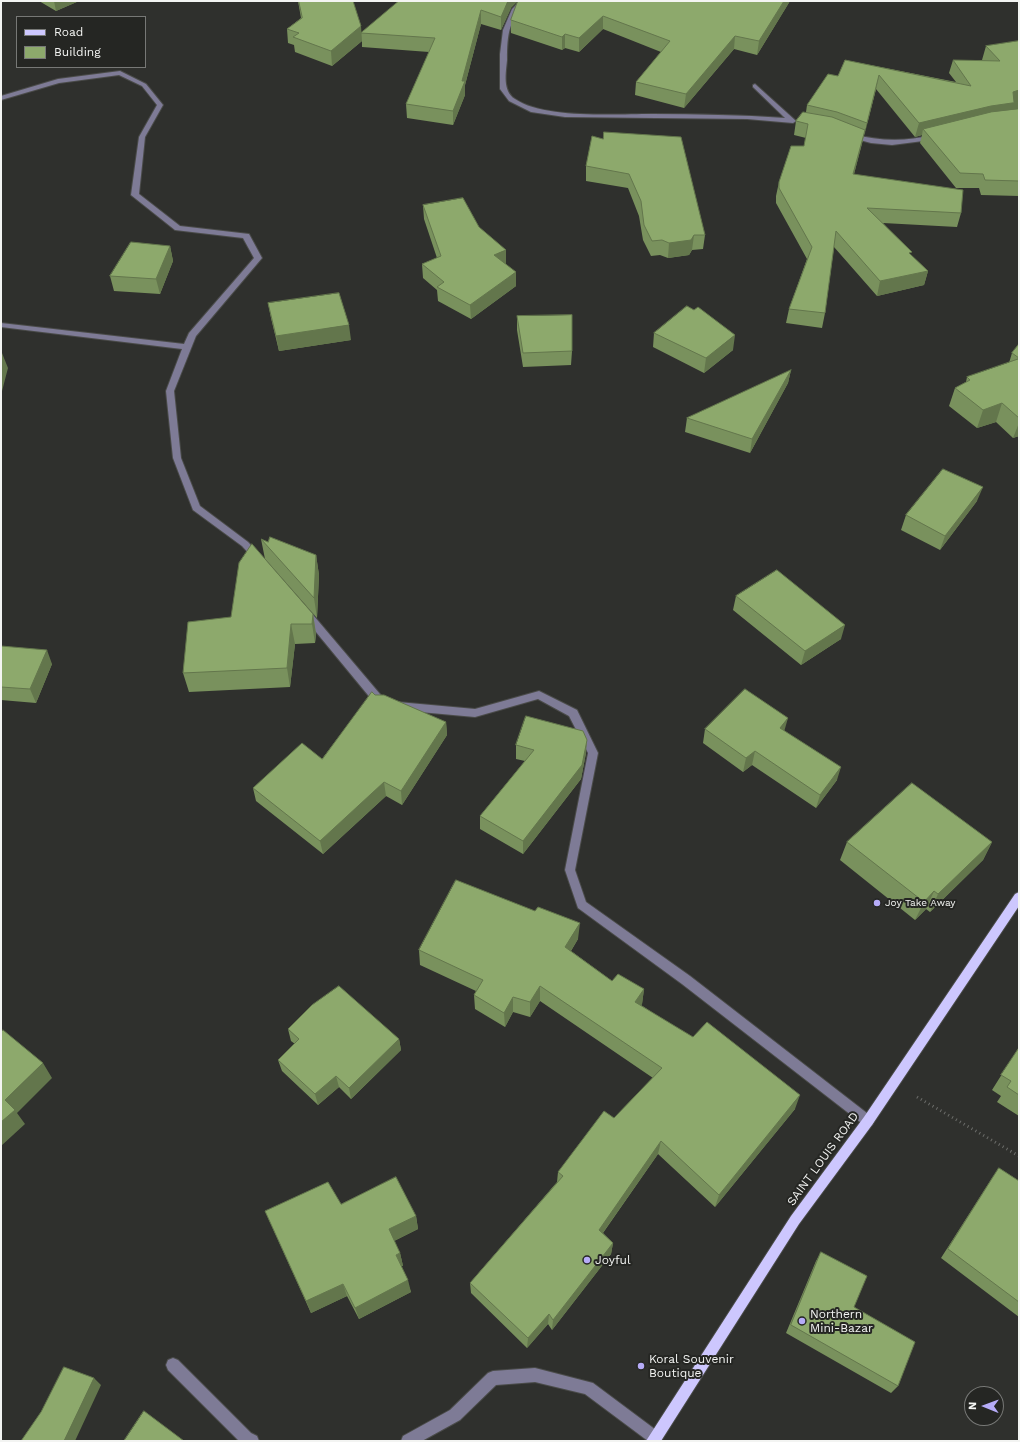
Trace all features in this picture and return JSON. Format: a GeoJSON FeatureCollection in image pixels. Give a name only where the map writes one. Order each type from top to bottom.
{"type":"FeatureCollection","features":[{"type":"Feature","properties":{"kind":"main road","name":"SAINT LOUIS ROAD"},"geometry":{"type":"LineString","coordinates":[[654,1439],[795,1220],[868,1121],[1019,897]]}},
{"type":"Feature","properties":{"kind":"street"},"geometry":{"type":"LineString","coordinates":[[523,1],[515,7],[506,27],[503,89],[511,100],[533,111],[565,115],[747,116],[794,121],[755,86]]}},
{"type":"Feature","properties":{"kind":"street"},"geometry":{"type":"LineString","coordinates":[[1,98],[58,81],[120,73],[144,86],[160,105],[142,137],[135,195],[178,228],[246,236],[258,258],[192,335],[170,391],[177,458],[196,508],[245,544],[265,566]]}},
{"type":"Feature","properties":{"kind":"street"},"geometry":{"type":"LineString","coordinates":[[847,134],[861,140],[901,144],[944,134]]}},
{"type":"Feature","properties":{"kind":"street"},"geometry":{"type":"LineString","coordinates":[[1,325],[187,347]]}},
{"type":"Feature","properties":{"kind":"street"},"geometry":{"type":"LineString","coordinates":[[299,605],[381,704],[476,713],[539,695],[573,713],[593,753],[570,870],[582,905],[686,980],[868,1121]]}},
{"type":"Feature","properties":{"kind":"street"},"geometry":{"type":"LineString","coordinates":[[173,1365],[246,1438],[252,1441]]}},
{"type":"Feature","properties":{"kind":"street"},"geometry":{"type":"LineString","coordinates":[[408,1441],[455,1415],[493,1378],[535,1375],[588,1388],[654,1439]]}},
{"type":"Feature","properties":{"kind":"path"},"geometry":{"type":"LineString","coordinates":[[893,1083],[1019,1156]]}},
{"type":"Feature","properties":{"kind":"building"},"geometry":{"type":"Polygon","coordinates":[[[299,1],[353,1],[361,26],[331,51],[293,37],[299,33],[287,29],[302,18],[299,1]]]}},
{"type":"Feature","properties":{"kind":"building"},"geometry":{"type":"Polygon","coordinates":[[[399,1],[508,1],[501,17],[481,10],[462,81],[465,81],[453,111],[406,104],[435,38],[361,33],[399,1]]]}},
{"type":"Feature","properties":{"kind":"building"},"geometry":{"type":"Polygon","coordinates":[[[518,1],[784,1],[759,41],[735,36],[686,94],[636,82],[670,41],[603,16],[579,38],[565,34],[562,37],[511,20],[518,1]]]}},
{"type":"Feature","properties":{"kind":"building"},"geometry":{"type":"Polygon","coordinates":[[[1019,41],[1019,90],[1013,92],[1014,102],[1019,102],[991,106],[919,123],[879,75],[867,123],[837,112],[807,105],[828,74],[838,76],[845,60],[971,86],[953,60],[1000,61],[986,46],[1019,41]]]}},
{"type":"Feature","properties":{"kind":"building"},"geometry":{"type":"Polygon","coordinates":[[[1019,109],[1019,181],[985,180],[983,174],[960,173],[923,129],[991,112],[1019,109]]]}},
{"type":"Feature","properties":{"kind":"building"},"geometry":{"type":"Polygon","coordinates":[[[803,112],[832,117],[865,130],[853,174],[963,190],[961,213],[867,208],[912,252],[909,253],[928,271],[880,281],[836,231],[825,313],[789,309],[812,247],[779,188],[779,182],[791,146],[804,146],[808,124],[796,121],[803,112]]]}},
{"type":"Feature","properties":{"kind":"building"},"geometry":{"type":"Polygon","coordinates":[[[604,132],[681,137],[705,235],[694,235],[691,240],[669,243],[662,240],[652,241],[644,225],[641,201],[629,174],[586,166],[592,136],[603,139],[604,132]]]}},
{"type":"Feature","properties":{"kind":"building"},"geometry":{"type":"Polygon","coordinates":[[[463,198],[479,227],[506,250],[494,255],[516,272],[470,305],[437,287],[444,282],[422,264],[441,256],[423,205],[463,198]]]}},
{"type":"Feature","properties":{"kind":"building"},"geometry":{"type":"Polygon","coordinates":[[[131,242],[170,246],[156,279],[110,276],[131,242]]]}},
{"type":"Feature","properties":{"kind":"building"},"geometry":{"type":"Polygon","coordinates":[[[339,293],[349,325],[276,336],[268,303],[339,293]]]}},
{"type":"Feature","properties":{"kind":"building"},"geometry":{"type":"Polygon","coordinates":[[[687,306],[694,310],[698,307],[735,335],[706,358],[654,333],[687,306]]]}},
{"type":"Feature","properties":{"kind":"building"},"geometry":{"type":"Polygon","coordinates":[[[572,315],[572,351],[523,353],[517,316],[572,315]]]}},
{"type":"Feature","properties":{"kind":"building"},"geometry":{"type":"Polygon","coordinates":[[[1019,344],[1019,358],[1012,353],[1019,344]]]}},
{"type":"Feature","properties":{"kind":"building"},"geometry":{"type":"Polygon","coordinates":[[[1019,359],[1019,418],[1002,403],[983,410],[955,388],[970,380],[967,377],[1019,359]]]}},
{"type":"Feature","properties":{"kind":"building"},"geometry":{"type":"Polygon","coordinates":[[[791,370],[752,439],[687,418],[791,370]]]}},
{"type":"Feature","properties":{"kind":"building"},"geometry":{"type":"Polygon","coordinates":[[[943,469],[983,487],[945,536],[906,515],[943,469]]]}},
{"type":"Feature","properties":{"kind":"building"},"geometry":{"type":"Polygon","coordinates":[[[270,537],[316,555],[314,598],[261,539],[268,542],[270,537]]]}},
{"type":"Feature","properties":{"kind":"building"},"geometry":{"type":"Polygon","coordinates":[[[252,544],[313,614],[312,624],[291,624],[287,668],[183,673],[188,622],[231,617],[239,563],[252,544]]]}},
{"type":"Feature","properties":{"kind":"building"},"geometry":{"type":"Polygon","coordinates":[[[777,570],[845,625],[805,651],[736,596],[777,570]]]}},
{"type":"Feature","properties":{"kind":"building"},"geometry":{"type":"Polygon","coordinates":[[[1,646],[47,650],[30,689],[1,687],[1,646]]]}},
{"type":"Feature","properties":{"kind":"building"},"geometry":{"type":"Polygon","coordinates":[[[745,689],[788,718],[780,728],[841,767],[820,795],[755,751],[746,758],[705,729],[745,689]]]}},
{"type":"Feature","properties":{"kind":"building"},"geometry":{"type":"Polygon","coordinates":[[[372,692],[375,695],[384,695],[446,722],[401,791],[384,782],[320,841],[253,788],[302,743],[322,759],[372,692]]]}},
{"type":"Feature","properties":{"kind":"building"},"geometry":{"type":"Polygon","coordinates":[[[526,716],[583,731],[587,740],[582,765],[523,841],[480,816],[534,750],[516,745],[526,716]]]}},
{"type":"Feature","properties":{"kind":"building"},"geometry":{"type":"Polygon","coordinates":[[[912,783],[992,842],[938,894],[934,891],[924,902],[847,842],[912,783]]]}},
{"type":"Feature","properties":{"kind":"building"},"geometry":{"type":"Polygon","coordinates":[[[456,880],[535,911],[538,907],[580,923],[565,947],[612,981],[618,974],[644,989],[635,1002],[693,1037],[707,1022],[800,1095],[719,1195],[661,1141],[599,1230],[613,1243],[553,1320],[549,1314],[528,1338],[470,1283],[563,1176],[558,1172],[604,1111],[614,1118],[662,1068],[540,986],[530,1002],[513,997],[504,1013],[474,995],[483,980],[419,950],[456,880]]]}},
{"type":"Feature","properties":{"kind":"building"},"geometry":{"type":"Polygon","coordinates":[[[339,986],[399,1039],[349,1088],[336,1076],[315,1094],[278,1060],[299,1039],[288,1029],[312,1005],[339,986]]]}},
{"type":"Feature","properties":{"kind":"building"},"geometry":{"type":"Polygon","coordinates":[[[3,1030],[43,1063],[5,1100],[15,1110],[1,1122],[1,1032],[3,1030]]]}},
{"type":"Feature","properties":{"kind":"building"},"geometry":{"type":"Polygon","coordinates":[[[1019,1048],[1019,1095],[1007,1087],[1011,1081],[1001,1075],[1019,1048]]]}},
{"type":"Feature","properties":{"kind":"building"},"geometry":{"type":"Polygon","coordinates":[[[999,1168],[1019,1181],[1019,1302],[948,1249],[999,1168]]]}},
{"type":"Feature","properties":{"kind":"building"},"geometry":{"type":"Polygon","coordinates":[[[396,1177],[416,1216],[389,1229],[400,1253],[396,1255],[408,1280],[355,1308],[343,1284],[306,1301],[265,1211],[328,1182],[341,1204],[396,1177]]]}},
{"type":"Feature","properties":{"kind":"building"},"geometry":{"type":"Polygon","coordinates":[[[821,1252],[867,1276],[854,1307],[915,1342],[898,1386],[791,1325],[821,1252]]]}},
{"type":"Feature","properties":{"kind":"building"},"geometry":{"type":"Polygon","coordinates":[[[64,1367],[94,1378],[64,1441],[21,1441],[41,1412],[64,1367]]]}},
{"type":"Feature","properties":{"kind":"building"},"geometry":{"type":"Polygon","coordinates":[[[144,1411],[184,1441],[124,1441],[144,1411]]]}},
{"type":"Feature","properties":{"kind":"place","name":"Joy Take Away"},"geometry":{"type":"Point","coordinates":[877,903]}},
{"type":"Feature","properties":{"kind":"place","name":"Joyful"},"geometry":{"type":"Point","coordinates":[587,1260]}},
{"type":"Feature","properties":{"kind":"place","name":"Northern Mini-Bazar"},"geometry":{"type":"Point","coordinates":[802,1321]}},
{"type":"Feature","properties":{"kind":"place","name":"Koral Souvenir Boutique"},"geometry":{"type":"Point","coordinates":[641,1366]}}]}
